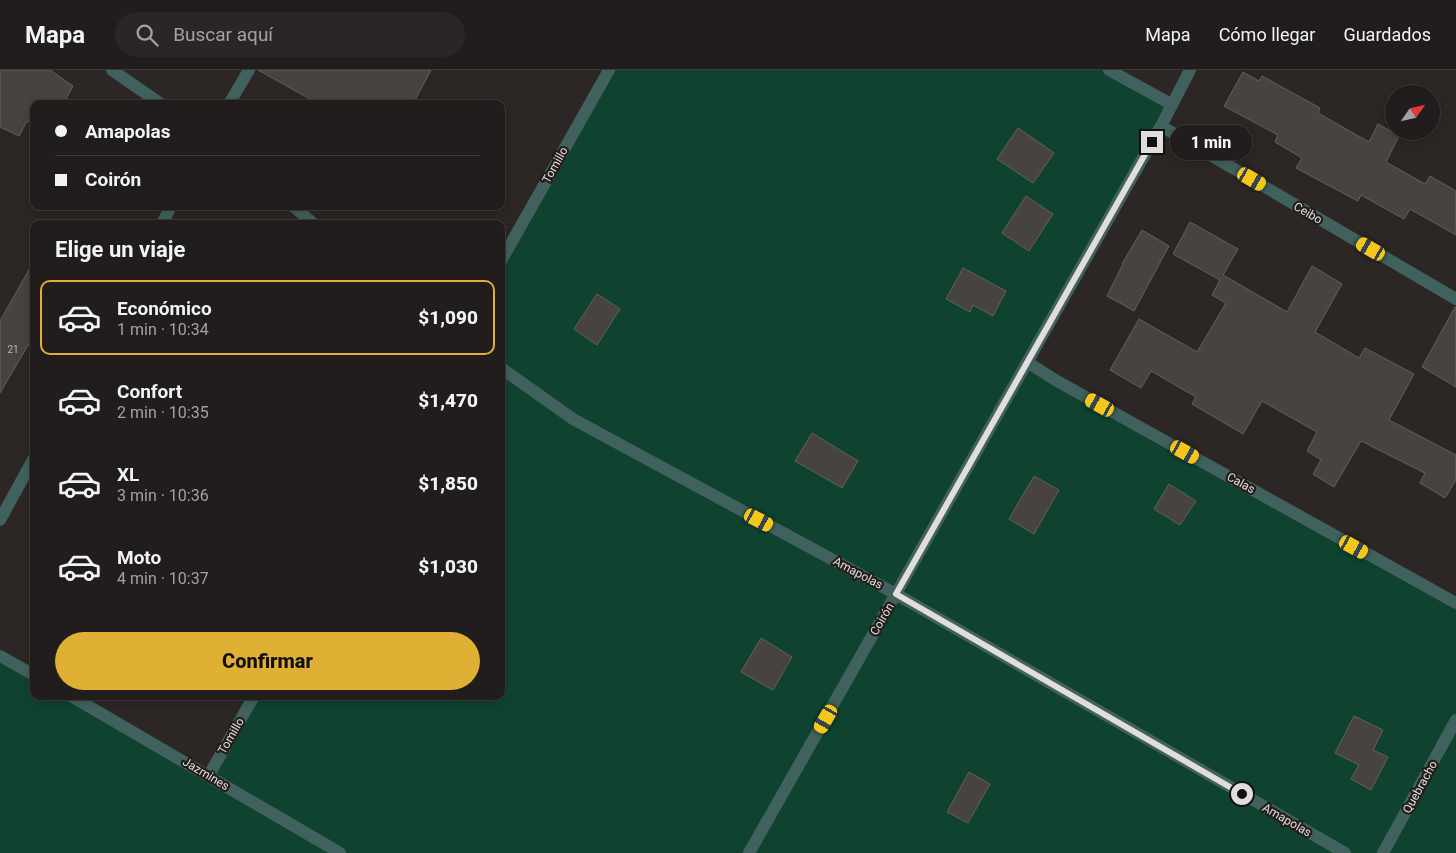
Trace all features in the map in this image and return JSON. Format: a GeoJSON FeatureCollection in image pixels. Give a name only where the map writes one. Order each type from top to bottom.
{"type":"FeatureCollection","features":[{"type":"Feature","properties":{"kind":"street"},"geometry":{"type":"LineString","coordinates":[[112,70],[155,100]]}},
{"type":"Feature","properties":{"kind":"street"},"geometry":{"type":"LineString","coordinates":[[232,100],[249,70]]}},
{"type":"Feature","properties":{"kind":"street","name":"Tomillo"},"geometry":{"type":"LineString","coordinates":[[505,254],[609,70]]}},
{"type":"Feature","properties":{"kind":"street"},"geometry":{"type":"LineString","coordinates":[[1109,70],[1171,104]]}},
{"type":"Feature","properties":{"kind":"street","name":"Coirón"},"geometry":{"type":"LineString","coordinates":[[749,853],[1161,126],[1190,70]]}},
{"type":"Feature","properties":{"kind":"street","name":"Ceibo"},"geometry":{"type":"LineString","coordinates":[[1161,126],[1456,299]]}},
{"type":"Feature","properties":{"kind":"street"},"geometry":{"type":"LineString","coordinates":[[297,210],[309,220]]}},
{"type":"Feature","properties":{"kind":"street","name":"Calas"},"geometry":{"type":"LineString","coordinates":[[1027,362],[1057,381],[1456,603]]}},
{"type":"Feature","properties":{"kind":"street","name":"Amapolas"},"geometry":{"type":"LineString","coordinates":[[505,371],[573,419],[896,594],[1345,853]]}},
{"type":"Feature","properties":{"kind":"street"},"geometry":{"type":"LineString","coordinates":[[0,520],[30,465]]}},
{"type":"Feature","properties":{"kind":"street"},"geometry":{"type":"LineString","coordinates":[[0,656],[30,673]]}},
{"type":"Feature","properties":{"kind":"street","name":"Jazmines"},"geometry":{"type":"LineString","coordinates":[[78,700],[340,853]]}},
{"type":"Feature","properties":{"kind":"street","name":"Tomillo"},"geometry":{"type":"LineString","coordinates":[[209,776],[252,700]]}},
{"type":"Feature","properties":{"kind":"street","name":"Quebracho"},"geometry":{"type":"LineString","coordinates":[[1384,853],[1456,720]]}},
{"type":"Feature","properties":{"kind":"green space"},"geometry":{"type":"Polygon","coordinates":[[[609,70],[1109,70],[1171,104],[1027,362],[1456,603],[1456,853],[0,853],[0,656],[30,673],[30,700],[78,700],[209,775],[252,700],[505,700],[505,254],[609,70]]]}},
{"type":"Feature","properties":{"kind":"building"},"geometry":{"type":"Polygon","coordinates":[[[0,70],[50,70],[73,86],[65,100],[30,100],[30,122],[27,121],[19,136],[0,127],[0,70]]]}},
{"type":"Feature","properties":{"kind":"building"},"geometry":{"type":"Polygon","coordinates":[[[258,70],[431,70],[415,100],[312,100],[258,70]]]}},
{"type":"Feature","properties":{"kind":"building"},"geometry":{"type":"Polygon","coordinates":[[[1243,72],[1259,81],[1262,76],[1320,108],[1318,113],[1369,142],[1378,124],[1385,128],[1385,140],[1397,140],[1386,162],[1425,184],[1430,176],[1456,191],[1456,235],[1410,209],[1404,219],[1361,195],[1358,201],[1296,168],[1302,158],[1275,142],[1278,135],[1224,106],[1243,72]]]}},
{"type":"Feature","properties":{"kind":"building"},"geometry":{"type":"Polygon","coordinates":[[[1018,128],[1054,153],[1033,183],[997,159],[1018,128]]]}},
{"type":"Feature","properties":{"kind":"building"},"geometry":{"type":"Polygon","coordinates":[[[1026,196],[1053,214],[1029,251],[1002,233],[1026,196]]]}},
{"type":"Feature","properties":{"kind":"building"},"geometry":{"type":"Polygon","coordinates":[[[1190,222],[1238,249],[1223,275],[1287,312],[1312,266],[1342,284],[1315,332],[1359,358],[1365,348],[1414,374],[1389,420],[1456,455],[1456,480],[1445,498],[1420,483],[1425,473],[1361,441],[1334,487],[1313,474],[1321,460],[1307,451],[1317,432],[1262,401],[1243,434],[1192,404],[1196,397],[1151,371],[1141,388],[1110,370],[1139,319],[1197,352],[1226,303],[1212,295],[1220,280],[1173,254],[1190,222]]]}},
{"type":"Feature","properties":{"kind":"building"},"geometry":{"type":"Polygon","coordinates":[[[1142,230],[1169,246],[1134,311],[1107,296],[1122,264],[1142,230]]]}},
{"type":"Feature","properties":{"kind":"building"},"geometry":{"type":"Polygon","coordinates":[[[30,268],[30,342],[0,393],[0,321],[30,268]]]}},
{"type":"Feature","properties":{"kind":"building"},"geometry":{"type":"Polygon","coordinates":[[[963,268],[1006,291],[993,316],[973,305],[970,312],[946,299],[963,268]]]}},
{"type":"Feature","properties":{"kind":"building"},"geometry":{"type":"Polygon","coordinates":[[[597,294],[620,309],[597,345],[574,329],[597,294]]]}},
{"type":"Feature","properties":{"kind":"building"},"geometry":{"type":"Polygon","coordinates":[[[1456,307],[1456,387],[1422,367],[1456,307]]]}},
{"type":"Feature","properties":{"kind":"building"},"geometry":{"type":"Polygon","coordinates":[[[812,433],[858,461],[842,488],[795,461],[812,433]]]}},
{"type":"Feature","properties":{"kind":"building"},"geometry":{"type":"Polygon","coordinates":[[[1034,476],[1059,490],[1034,534],[1009,519],[1034,476]]]}},
{"type":"Feature","properties":{"kind":"building"},"geometry":{"type":"Polygon","coordinates":[[[1169,484],[1196,501],[1180,525],[1154,509],[1169,484]]]}},
{"type":"Feature","properties":{"kind":"building"},"geometry":{"type":"Polygon","coordinates":[[[761,638],[792,657],[773,690],[741,672],[761,638]]]}},
{"type":"Feature","properties":{"kind":"building"},"geometry":{"type":"Polygon","coordinates":[[[1354,716],[1383,730],[1373,750],[1388,757],[1371,790],[1351,779],[1359,765],[1335,753],[1354,716]]]}},
{"type":"Feature","properties":{"kind":"building"},"geometry":{"type":"Polygon","coordinates":[[[969,772],[990,784],[968,823],[947,812],[969,772]]]}},
{"type":"Feature","properties":{"kind":"route"},"geometry":{"type":"LineString","coordinates":[[1152,142],[896,594],[1242,794]]}}]}
